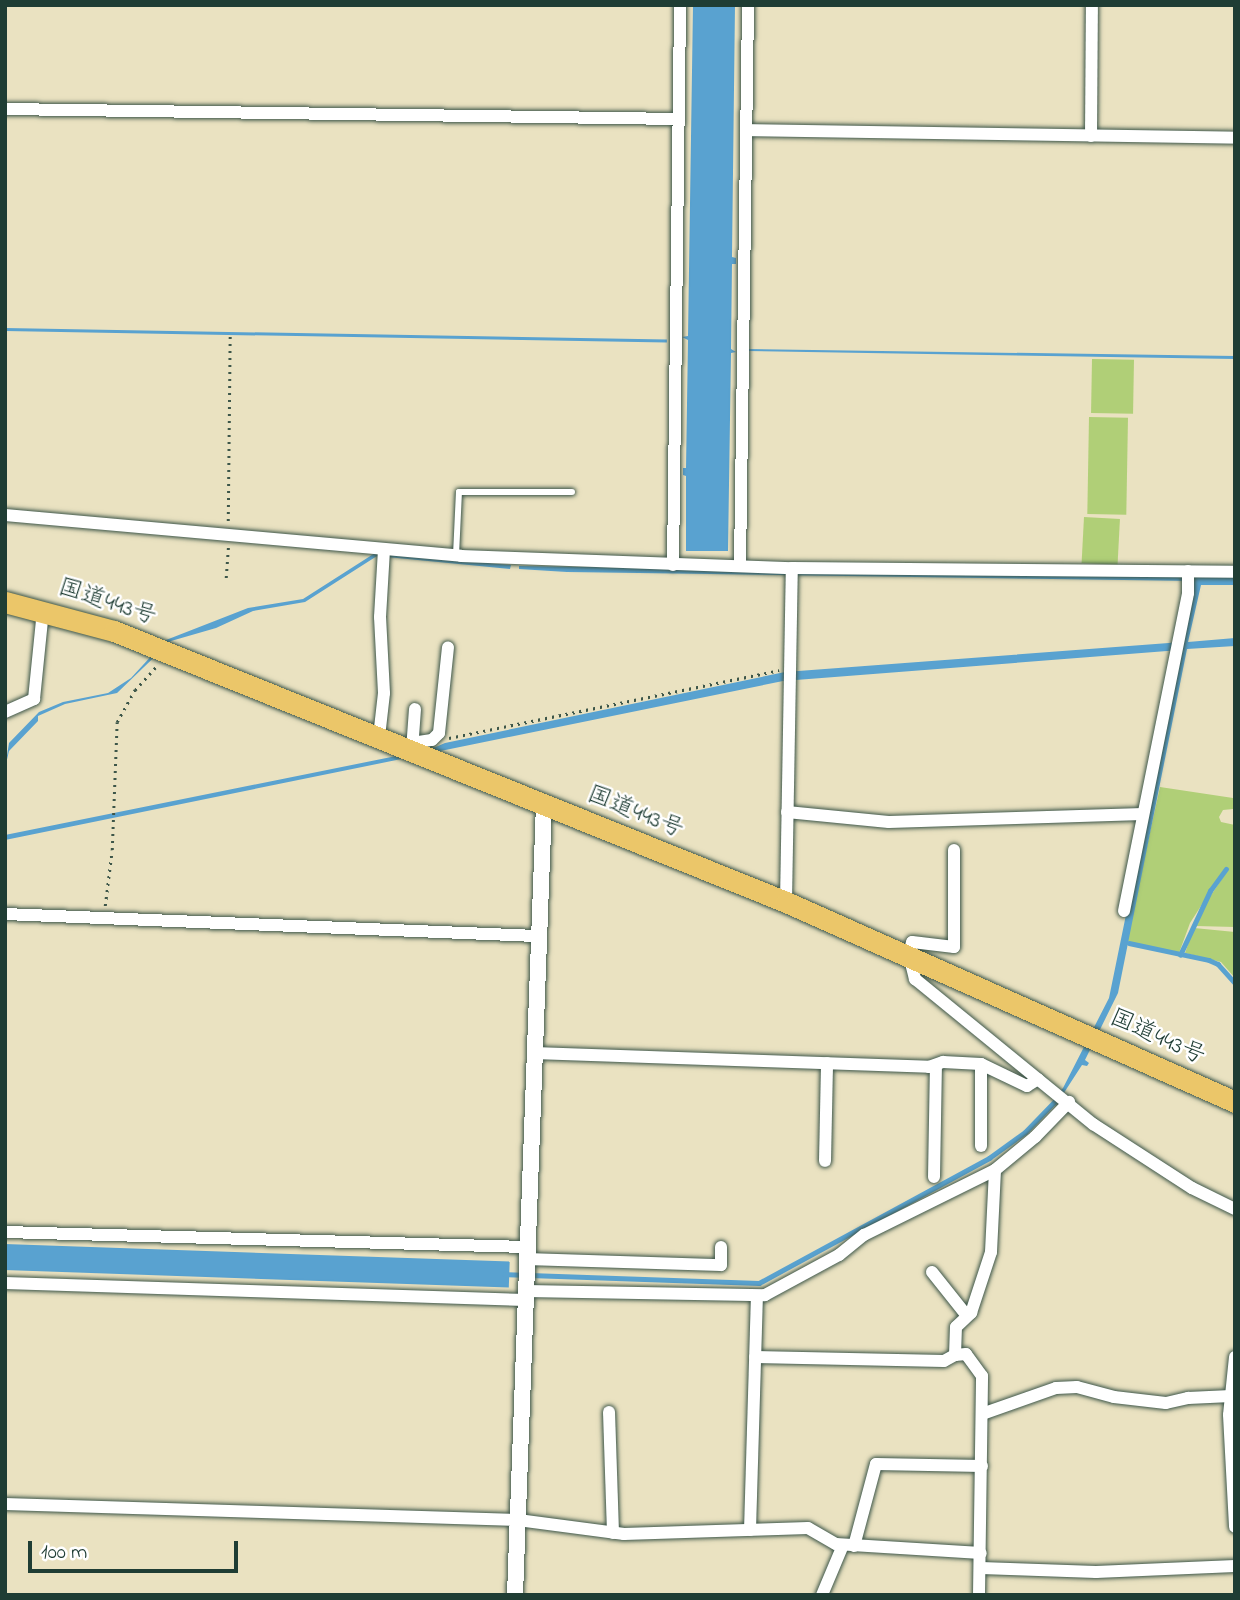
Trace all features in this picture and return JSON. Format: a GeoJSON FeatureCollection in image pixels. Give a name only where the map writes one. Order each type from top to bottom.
{"type":"FeatureCollection","features":[{"type":"Feature","properties":{"kind":"highway","name":"国道443号"},"geometry":{"type":"LineString","coordinates":[[5,602],[114,631],[379,737],[412,747],[544,805],[786,902],[909,955],[1235,1102]]}},
{"type":"Feature","properties":{"kind":"street"},"geometry":{"type":"LineString","coordinates":[[673,565],[680,5]]}},
{"type":"Feature","properties":{"kind":"street"},"geometry":{"type":"LineString","coordinates":[[740,565],[748,5]]}},
{"type":"Feature","properties":{"kind":"street"},"geometry":{"type":"LineString","coordinates":[[1091,136],[1092,5]]}},
{"type":"Feature","properties":{"kind":"street"},"geometry":{"type":"LineString","coordinates":[[5,109],[678,119]]}},
{"type":"Feature","properties":{"kind":"street"},"geometry":{"type":"LineString","coordinates":[[746,130],[1235,138]]}},
{"type":"Feature","properties":{"kind":"street"},"geometry":{"type":"LineString","coordinates":[[5,515],[456,555],[792,568],[1235,572]]}},
{"type":"Feature","properties":{"kind":"street"},"geometry":{"type":"LineString","coordinates":[[379,737],[384,693],[380,617],[384,549]]}},
{"type":"Feature","properties":{"kind":"street"},"geometry":{"type":"LineString","coordinates":[[786,902],[792,568]]}},
{"type":"Feature","properties":{"kind":"street"},"geometry":{"type":"LineString","coordinates":[[1124,911],[1188,593],[1188,571]]}},
{"type":"Feature","properties":{"kind":"street"},"geometry":{"type":"LineString","coordinates":[[5,712],[34,699],[43,610]]}},
{"type":"Feature","properties":{"kind":"street"},"geometry":{"type":"LineString","coordinates":[[415,709],[412,747],[432,740],[443,724],[448,647]]}},
{"type":"Feature","properties":{"kind":"street"},"geometry":{"type":"LineString","coordinates":[[515,1595],[537,936],[544,805]]}},
{"type":"Feature","properties":{"kind":"street"},"geometry":{"type":"LineString","coordinates":[[788,812],[889,822],[1143,814]]}},
{"type":"Feature","properties":{"kind":"street"},"geometry":{"type":"LineString","coordinates":[[954,850],[954,947],[912,942],[909,955],[915,979],[1038,1079],[1147,1161],[1235,1209]]}},
{"type":"Feature","properties":{"kind":"street"},"geometry":{"type":"LineString","coordinates":[[5,914],[537,936]]}},
{"type":"Feature","properties":{"kind":"street"},"geometry":{"type":"LineString","coordinates":[[534,1053],[929,1068],[943,1062],[981,1064],[1027,1086],[1038,1079]]}},
{"type":"Feature","properties":{"kind":"street"},"geometry":{"type":"LineString","coordinates":[[825,1161],[827,1063]]}},
{"type":"Feature","properties":{"kind":"street"},"geometry":{"type":"LineString","coordinates":[[981,1064],[981,1146]]}},
{"type":"Feature","properties":{"kind":"street"},"geometry":{"type":"LineString","coordinates":[[934,1177],[936,1065]]}},
{"type":"Feature","properties":{"kind":"street"},"geometry":{"type":"LineString","coordinates":[[5,1283],[526,1296],[757,1297],[839,1255],[864,1235],[995,1170],[1035,1137],[1069,1102]]}},
{"type":"Feature","properties":{"kind":"street"},"geometry":{"type":"LineString","coordinates":[[955,1355],[956,1327],[971,1313],[991,1252],[995,1170]]}},
{"type":"Feature","properties":{"kind":"street"},"geometry":{"type":"LineString","coordinates":[[5,1232],[526,1253],[721,1265],[721,1247]]}},
{"type":"Feature","properties":{"kind":"street"},"geometry":{"type":"LineString","coordinates":[[932,1272],[967,1316]]}},
{"type":"Feature","properties":{"kind":"street"},"geometry":{"type":"LineString","coordinates":[[750,1530],[757,1297]]}},
{"type":"Feature","properties":{"kind":"street"},"geometry":{"type":"LineString","coordinates":[[755,1357],[944,1361],[955,1355],[966,1354],[982,1376],[979,1595]]}},
{"type":"Feature","properties":{"kind":"street"},"geometry":{"type":"LineString","coordinates":[[1235,1357],[1228,1415],[1235,1527]]}},
{"type":"Feature","properties":{"kind":"street"},"geometry":{"type":"LineString","coordinates":[[982,1414],[1056,1388],[1077,1387],[1114,1396],[1166,1403],[1188,1398],[1231,1396]]}},
{"type":"Feature","properties":{"kind":"street"},"geometry":{"type":"LineString","coordinates":[[609,1412],[613,1532]]}},
{"type":"Feature","properties":{"kind":"street"},"geometry":{"type":"LineString","coordinates":[[822,1595],[849,1545],[876,1464],[982,1466]]}},
{"type":"Feature","properties":{"kind":"street"},"geometry":{"type":"LineString","coordinates":[[5,1504],[518,1520],[613,1532],[808,1528],[836,1544],[981,1553]]}},
{"type":"Feature","properties":{"kind":"street"},"geometry":{"type":"LineString","coordinates":[[981,1568],[1096,1572],[1235,1566]]}},
{"type":"Feature","properties":{"kind":"lane"},"geometry":{"type":"LineString","coordinates":[[456,555],[459,492],[572,492]]}},
{"type":"Feature","properties":{"kind":"path"},"geometry":{"type":"LineString","coordinates":[[226,578],[230,335]]}},
{"type":"Feature","properties":{"kind":"path"},"geometry":{"type":"LineString","coordinates":[[104,918],[112,850],[117,722],[135,690],[171,652]]}},
{"type":"Feature","properties":{"kind":"path"},"geometry":{"type":"LineString","coordinates":[[432,740],[790,668]]}},
{"type":"Feature","properties":{"kind":"green space"},"geometry":{"type":"Polygon","coordinates":[[[1092,359],[1134,360],[1133,414],[1091,413],[1092,359]]]}},
{"type":"Feature","properties":{"kind":"green space"},"geometry":{"type":"Polygon","coordinates":[[[1089,417],[1128,418],[1126,515],[1087,514],[1089,417]]]}},
{"type":"Feature","properties":{"kind":"green space"},"geometry":{"type":"Polygon","coordinates":[[[1084,517],[1120,519],[1118,565],[1082,563],[1084,517]]]}},
{"type":"Feature","properties":{"kind":"green space"},"geometry":{"type":"Polygon","coordinates":[[[1160,787],[1233,798],[1233,809],[1223,810],[1219,817],[1221,822],[1235,825],[1235,927],[1196,926],[1207,901],[1228,870],[1226,867],[1190,923],[1179,953],[1126,941],[1160,787]]]}},
{"type":"Feature","properties":{"kind":"green space"},"geometry":{"type":"Polygon","coordinates":[[[1194,928],[1235,932],[1235,978],[1221,962],[1185,953],[1194,928]]]}},
{"type":"Feature","properties":{"kind":"water"},"geometry":{"type":"Polygon","coordinates":[[[693,5],[735,5],[732,257],[736,258],[736,264],[732,264],[731,349],[736,352],[731,353],[728,551],[686,551],[686,476],[683,475],[683,468],[686,468],[688,340],[682,337],[688,336],[693,5]]]}},
{"type":"Feature","properties":{"kind":"water"},"geometry":{"type":"Polygon","coordinates":[[[5,328],[667,340],[667,343],[5,331],[5,328]]]}},
{"type":"Feature","properties":{"kind":"water"},"geometry":{"type":"Polygon","coordinates":[[[747,351],[1235,356],[1235,359],[747,351]]]}},
{"type":"Feature","properties":{"kind":"water"},"geometry":{"type":"Polygon","coordinates":[[[375,553],[511,565],[510,569],[377,556],[305,602],[253,611],[216,628],[171,641],[117,693],[65,704],[38,716],[38,721],[9,751],[5,768],[9,743],[39,712],[63,702],[108,693],[131,678],[166,640],[248,608],[303,599],[375,553]]]}},
{"type":"Feature","properties":{"kind":"water"},"geometry":{"type":"Polygon","coordinates":[[[519,566],[1235,576],[1235,585],[1201,585],[1188,642],[1235,638],[1235,646],[1187,649],[1118,993],[1085,1060],[1089,1063],[1087,1066],[1082,1065],[1058,1102],[1053,1099],[1063,1088],[1109,998],[1180,650],[783,681],[5,840],[5,835],[431,749],[445,743],[785,672],[1182,642],[1194,581],[567,572],[519,569],[519,566]]]}},
{"type":"Feature","properties":{"kind":"water"},"geometry":{"type":"Polygon","coordinates":[[[5,1244],[510,1262],[509,1288],[5,1270],[5,1244]]]}},
{"type":"Feature","properties":{"kind":"waterway"},"geometry":{"type":"LineString","coordinates":[[1180,955],[1210,891],[1226,869]]}},
{"type":"Feature","properties":{"kind":"waterway"},"geometry":{"type":"LineString","coordinates":[[1129,943],[1209,960],[1218,964],[1235,983]]}},
{"type":"Feature","properties":{"kind":"waterway"},"geometry":{"type":"LineString","coordinates":[[504,1274],[759,1283],[989,1158],[1025,1132],[1055,1101]]}}]}
